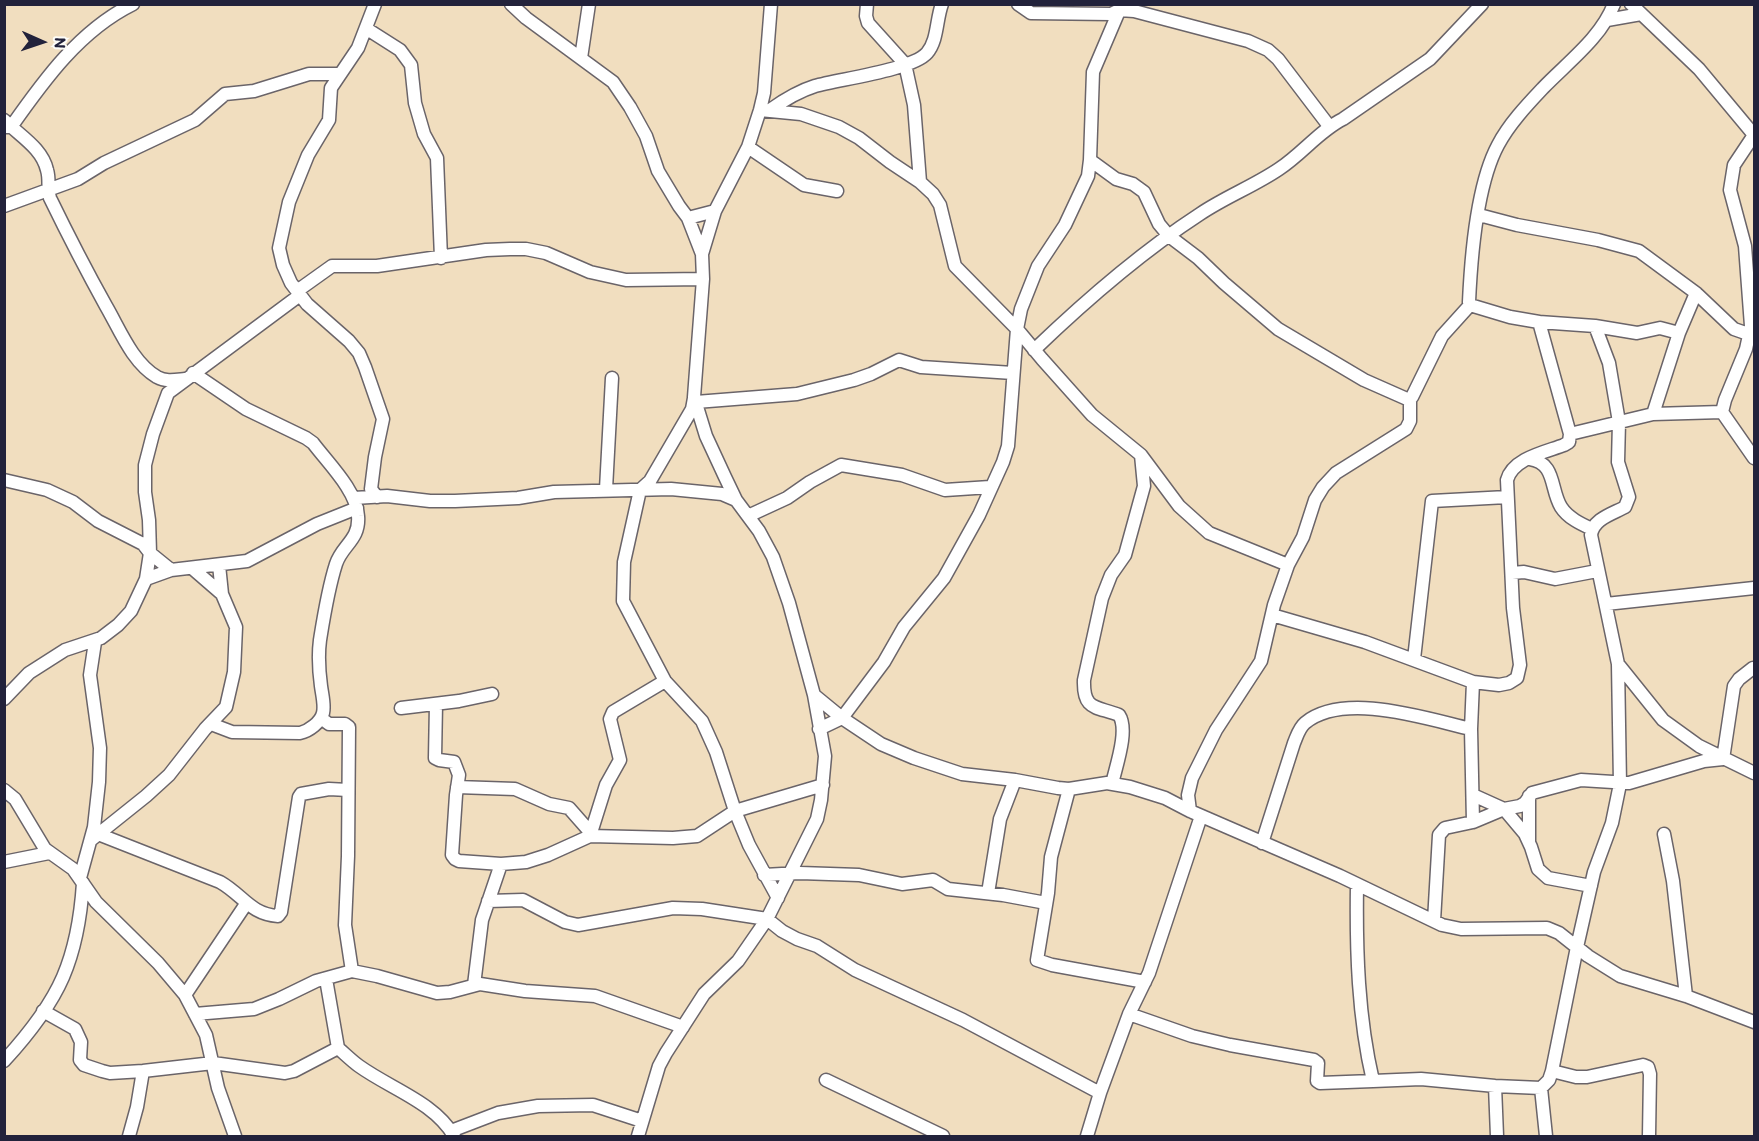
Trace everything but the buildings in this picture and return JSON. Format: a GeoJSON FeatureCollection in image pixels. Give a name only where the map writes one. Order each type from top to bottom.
{"type":"FeatureCollection","features":[{"type":"Feature","properties":{"kind":"street"},"geometry":{"type":"LineString","coordinates":[[4,140],[7,125],[91,30],[133,4]]}},
{"type":"Feature","properties":{"kind":"street"},"geometry":{"type":"LineString","coordinates":[[375,4],[358,48],[331,87],[329,120],[308,155],[289,201],[281,231],[280,255],[293,292],[349,341],[359,353],[365,367],[383,419],[375,456],[378,494]]}},
{"type":"Feature","properties":{"kind":"street"},"geometry":{"type":"LineString","coordinates":[[511,4],[549,36],[613,82],[646,136],[658,171],[688,218],[702,254],[703,279],[695,400],[650,481],[640,490],[624,562],[623,601],[665,681],[702,721],[716,752],[735,811],[749,845],[778,898]]}},
{"type":"Feature","properties":{"kind":"street"},"geometry":{"type":"LineString","coordinates":[[581,58],[589,4]]}},
{"type":"Feature","properties":{"kind":"street"},"geometry":{"type":"LineString","coordinates":[[702,254],[715,211],[765,110],[764,93],[771,4]]}},
{"type":"Feature","properties":{"kind":"street"},"geometry":{"type":"LineString","coordinates":[[867,4],[868,23],[905,64],[914,105],[920,182]]}},
{"type":"Feature","properties":{"kind":"street"},"geometry":{"type":"LineString","coordinates":[[765,110],[814,87],[905,64],[920,58],[933,44],[942,4]]}},
{"type":"Feature","properties":{"kind":"street"},"geometry":{"type":"LineString","coordinates":[[1018,4],[1031,13],[1111,14],[1121,7]]}},
{"type":"Feature","properties":{"kind":"street"},"geometry":{"type":"LineString","coordinates":[[1034,350],[1073,313],[1169,236],[1201,213],[1279,169],[1329,126],[1343,119],[1430,59],[1482,4]]}},
{"type":"Feature","properties":{"kind":"street"},"geometry":{"type":"LineString","coordinates":[[1470,305],[1468,302],[1473,248],[1483,189],[1494,153],[1527,106],[1580,51],[1606,20],[1614,4]]}},
{"type":"Feature","properties":{"kind":"street"},"geometry":{"type":"LineString","coordinates":[[1631,4],[1699,69],[1754,135],[1734,165],[1730,190],[1746,246],[1752,335],[1722,412]]}},
{"type":"Feature","properties":{"kind":"street"},"geometry":{"type":"LineString","coordinates":[[1121,7],[1248,41],[1268,50],[1278,59],[1329,126]]}},
{"type":"Feature","properties":{"kind":"street"},"geometry":{"type":"LineString","coordinates":[[819,729],[843,718],[884,662],[904,627],[952,565],[979,515],[1008,446],[1017,329],[1024,300],[1046,251],[1074,209],[1088,176],[1093,72],[1121,7]]}},
{"type":"Feature","properties":{"kind":"street"},"geometry":{"type":"LineString","coordinates":[[1606,20],[1641,14]]}},
{"type":"Feature","properties":{"kind":"street"},"geometry":{"type":"LineString","coordinates":[[367,28],[400,50],[411,65],[415,103],[424,134],[437,158],[441,258]]}},
{"type":"Feature","properties":{"kind":"street"},"geometry":{"type":"LineString","coordinates":[[4,206],[78,179],[104,163],[195,120],[225,94],[254,91],[309,74],[339,74]]}},
{"type":"Feature","properties":{"kind":"street"},"geometry":{"type":"LineString","coordinates":[[765,110],[801,114],[839,127],[859,138],[920,182],[933,194],[940,205],[955,266],[1017,329],[1092,415],[1142,455],[1179,506],[1209,533],[1288,566]]}},
{"type":"Feature","properties":{"kind":"street"},"geometry":{"type":"LineString","coordinates":[[7,125],[43,157],[49,176],[47,189],[50,198],[74,249],[134,354],[149,372],[164,380],[189,376],[246,409],[306,438],[313,443],[356,503],[358,529],[354,538],[338,558],[325,611],[320,643],[319,673],[324,709],[321,718],[308,731],[300,733],[232,732],[211,724]]}},
{"type":"Feature","properties":{"kind":"street"},"geometry":{"type":"LineString","coordinates":[[748,147],[804,186],[837,190]]}},
{"type":"Feature","properties":{"kind":"street"},"geometry":{"type":"LineString","coordinates":[[1090,160],[1116,179],[1133,184],[1144,192],[1159,224],[1169,236],[1198,258],[1278,329],[1364,380],[1410,399]]}},
{"type":"Feature","properties":{"kind":"street"},"geometry":{"type":"LineString","coordinates":[[688,218],[715,211]]}},
{"type":"Feature","properties":{"kind":"street"},"geometry":{"type":"LineString","coordinates":[[1479,215],[1639,251],[1696,293],[1734,329],[1752,335]]}},
{"type":"Feature","properties":{"kind":"street"},"geometry":{"type":"LineString","coordinates":[[4,699],[29,672],[64,650],[95,642],[118,625],[131,611],[146,579],[148,546],[146,465],[153,434],[168,393],[293,292],[332,266],[377,266],[486,250],[526,249],[546,253],[590,272],[626,280],[703,279]]}},
{"type":"Feature","properties":{"kind":"street"},"geometry":{"type":"LineString","coordinates":[[1653,414],[1679,333],[1696,293]]}},
{"type":"Feature","properties":{"kind":"street"},"geometry":{"type":"LineString","coordinates":[[1470,305],[1510,317],[1539,322],[1594,326],[1637,333],[1660,328],[1679,333]]}},
{"type":"Feature","properties":{"kind":"street"},"geometry":{"type":"LineString","coordinates":[[1088,1137],[1100,1092],[1129,1014],[1145,982],[1195,813],[1188,795],[1192,778],[1216,730],[1261,661],[1272,615],[1288,566],[1303,537],[1315,500],[1323,487],[1343,468],[1406,429],[1410,421],[1410,399],[1442,336],[1470,305]]}},
{"type":"Feature","properties":{"kind":"street"},"geometry":{"type":"LineString","coordinates":[[1272,615],[1414,658],[1473,682],[1499,685],[1509,683],[1516,678],[1520,671],[1512,573],[1508,474],[1520,463],[1569,442],[1570,434],[1539,322]]}},
{"type":"Feature","properties":{"kind":"street"},"geometry":{"type":"LineString","coordinates":[[1546,1137],[1541,1088],[1552,1071],[1591,886],[1612,823],[1620,784],[1618,664],[1597,571],[1592,530],[1598,521],[1625,507],[1629,501],[1618,462],[1619,422],[1609,363],[1594,326]]}},
{"type":"Feature","properties":{"kind":"street"},"geometry":{"type":"LineString","coordinates":[[695,400],[797,394],[854,380],[899,360],[921,367],[1013,373]]}},
{"type":"Feature","properties":{"kind":"street"},"geometry":{"type":"LineString","coordinates":[[606,489],[612,378]]}},
{"type":"Feature","properties":{"kind":"street"},"geometry":{"type":"LineString","coordinates":[[164,380],[168,393]]}},
{"type":"Feature","properties":{"kind":"street"},"geometry":{"type":"LineString","coordinates":[[638,1137],[659,1066],[704,994],[738,961],[767,919],[817,819],[823,785],[825,756],[814,695],[789,603],[773,557],[759,531],[736,500],[706,436],[695,400]]}},
{"type":"Feature","properties":{"kind":"street"},"geometry":{"type":"LineString","coordinates":[[1570,434],[1653,414],[1722,412]]}},
{"type":"Feature","properties":{"kind":"street"},"geometry":{"type":"LineString","coordinates":[[1722,412],[1755,458]]}},
{"type":"Feature","properties":{"kind":"street"},"geometry":{"type":"LineString","coordinates":[[1112,783],[1123,732],[1122,720],[1119,715],[1094,708],[1089,704],[1083,690],[1102,598],[1112,575],[1125,555],[1144,486],[1142,455]]}},
{"type":"Feature","properties":{"kind":"street"},"geometry":{"type":"LineString","coordinates":[[1530,459],[1538,460],[1549,469],[1561,506],[1567,514],[1592,530]]}},
{"type":"Feature","properties":{"kind":"street"},"geometry":{"type":"LineString","coordinates":[[748,516],[787,498],[841,465],[902,475],[945,490],[990,488]]}},
{"type":"Feature","properties":{"kind":"street"},"geometry":{"type":"LineString","coordinates":[[4,480],[34,486],[61,496],[98,521],[148,546],[171,570]]}},
{"type":"Feature","properties":{"kind":"street"},"geometry":{"type":"LineString","coordinates":[[1144,486],[1169,493]]}},
{"type":"Feature","properties":{"kind":"street"},"geometry":{"type":"LineString","coordinates":[[146,579],[171,570],[247,561],[356,503],[378,494],[430,501],[455,501],[519,498],[554,492],[606,489],[671,489],[722,494],[736,500]]}},
{"type":"Feature","properties":{"kind":"street"},"geometry":{"type":"LineString","coordinates":[[1414,658],[1432,501],[1508,497]]}},
{"type":"Feature","properties":{"kind":"street"},"geometry":{"type":"LineString","coordinates":[[95,837],[170,775],[220,715],[228,700],[234,672],[236,642],[234,618],[222,594],[219,565]]}},
{"type":"Feature","properties":{"kind":"street"},"geometry":{"type":"LineString","coordinates":[[192,568],[222,594]]}},
{"type":"Feature","properties":{"kind":"street"},"geometry":{"type":"LineString","coordinates":[[1512,573],[1524,572],[1555,579],[1597,571]]}},
{"type":"Feature","properties":{"kind":"street"},"geometry":{"type":"LineString","coordinates":[[1606,604],[1755,588]]}},
{"type":"Feature","properties":{"kind":"street"},"geometry":{"type":"LineString","coordinates":[[4,1061],[42,1011],[64,976],[73,945],[82,903],[81,880],[95,837],[100,761],[90,679],[95,642]]}},
{"type":"Feature","properties":{"kind":"street"},"geometry":{"type":"LineString","coordinates":[[1618,664],[1663,720],[1688,740],[1755,773]]}},
{"type":"Feature","properties":{"kind":"street"},"geometry":{"type":"LineString","coordinates":[[1723,759],[1734,686],[1753,668]]}},
{"type":"Feature","properties":{"kind":"street"},"geometry":{"type":"LineString","coordinates":[[591,835],[606,785],[620,760],[611,715],[665,681]]}},
{"type":"Feature","properties":{"kind":"street"},"geometry":{"type":"LineString","coordinates":[[1473,682],[1471,729],[1473,822]]}},
{"type":"Feature","properties":{"kind":"street"},"geometry":{"type":"LineString","coordinates":[[401,708],[492,694]]}},
{"type":"Feature","properties":{"kind":"street"},"geometry":{"type":"LineString","coordinates":[[814,695],[843,718],[888,748],[914,758],[962,774],[1069,789],[1112,783],[1149,792],[1450,928],[1547,928],[1559,933],[1588,956],[1620,976],[1686,996],[1755,1022]]}},
{"type":"Feature","properties":{"kind":"street"},"geometry":{"type":"LineString","coordinates":[[436,704],[435,758],[454,762],[459,775],[452,855],[454,859],[501,864],[526,862],[548,855],[591,835],[690,837],[703,833],[735,811],[823,785]]}},
{"type":"Feature","properties":{"kind":"street"},"geometry":{"type":"LineString","coordinates":[[1262,843],[1300,728],[1312,718],[1336,711],[1373,708],[1471,729]]}},
{"type":"Feature","properties":{"kind":"street"},"geometry":{"type":"LineString","coordinates":[[321,718],[329,724],[345,724],[348,727],[348,856],[345,925],[352,971]]}},
{"type":"Feature","properties":{"kind":"street"},"geometry":{"type":"LineString","coordinates":[[1434,921],[1440,835],[1445,828],[1473,822],[1504,809],[1520,806],[1527,802],[1532,793],[1581,780],[1620,784],[1637,782],[1704,760],[1723,759]]}},
{"type":"Feature","properties":{"kind":"street"},"geometry":{"type":"LineString","coordinates":[[988,893],[1000,819],[1015,780]]}},
{"type":"Feature","properties":{"kind":"street"},"geometry":{"type":"LineString","coordinates":[[457,787],[515,789],[549,804],[569,808],[591,835]]}},
{"type":"Feature","properties":{"kind":"street"},"geometry":{"type":"LineString","coordinates":[[95,837],[220,882],[230,887],[253,910],[278,916],[281,912],[298,800],[301,794],[329,789],[348,790]]}},
{"type":"Feature","properties":{"kind":"street"},"geometry":{"type":"LineString","coordinates":[[1069,789],[1051,857],[1037,960],[1052,965],[1145,982]]}},
{"type":"Feature","properties":{"kind":"street"},"geometry":{"type":"LineString","coordinates":[[4,790],[15,799],[49,853],[73,869],[96,902],[158,963],[185,995],[206,1035],[218,1088],[235,1137]]}},
{"type":"Feature","properties":{"kind":"street"},"geometry":{"type":"LineString","coordinates":[[1473,795],[1504,809],[1529,841]]}},
{"type":"Feature","properties":{"kind":"street"},"geometry":{"type":"LineString","coordinates":[[1529,796],[1529,841],[1538,869],[1548,878],[1591,886]]}},
{"type":"Feature","properties":{"kind":"street"},"geometry":{"type":"LineString","coordinates":[[1664,834],[1673,881],[1686,996]]}},
{"type":"Feature","properties":{"kind":"street"},"geometry":{"type":"LineString","coordinates":[[4,862],[49,853]]}},
{"type":"Feature","properties":{"kind":"street"},"geometry":{"type":"LineString","coordinates":[[474,985],[482,920],[501,864]]}},
{"type":"Feature","properties":{"kind":"street"},"geometry":{"type":"LineString","coordinates":[[764,875],[800,873],[859,875],[902,884],[933,880],[948,889],[1046,903]]}},
{"type":"Feature","properties":{"kind":"street"},"geometry":{"type":"LineString","coordinates":[[1357,885],[1356,951],[1372,1081]]}},
{"type":"Feature","properties":{"kind":"street"},"geometry":{"type":"LineString","coordinates":[[488,901],[523,900],[565,922],[578,925],[673,908],[702,909],[767,919],[782,931],[817,946],[855,970],[963,1020],[1100,1092]]}},
{"type":"Feature","properties":{"kind":"street"},"geometry":{"type":"LineString","coordinates":[[82,903],[96,902]]}},
{"type":"Feature","properties":{"kind":"street"},"geometry":{"type":"LineString","coordinates":[[185,995],[246,904]]}},
{"type":"Feature","properties":{"kind":"street"},"geometry":{"type":"LineString","coordinates":[[195,1014],[254,1009],[326,978],[352,971],[437,993],[474,985],[596,996],[683,1027]]}},
{"type":"Feature","properties":{"kind":"street"},"geometry":{"type":"LineString","coordinates":[[326,978],[338,1048],[360,1067],[411,1097],[444,1123],[453,1134],[498,1113],[538,1106],[593,1106],[642,1121]]}},
{"type":"Feature","properties":{"kind":"street"},"geometry":{"type":"LineString","coordinates":[[42,1011],[75,1029],[79,1035],[80,1060],[84,1065],[110,1073],[213,1063],[285,1073],[294,1071],[338,1048]]}},
{"type":"Feature","properties":{"kind":"street"},"geometry":{"type":"LineString","coordinates":[[1129,1014],[1192,1036],[1314,1060],[1318,1063],[1317,1081],[1320,1083],[1421,1079],[1541,1088]]}},
{"type":"Feature","properties":{"kind":"street"},"geometry":{"type":"LineString","coordinates":[[1552,1071],[1576,1077],[1643,1065],[1648,1067],[1650,1074],[1649,1137]]}},
{"type":"Feature","properties":{"kind":"street"},"geometry":{"type":"LineString","coordinates":[[129,1137],[143,1071]]}},
{"type":"Feature","properties":{"kind":"street"},"geometry":{"type":"LineString","coordinates":[[826,1080],[943,1137]]}},
{"type":"Feature","properties":{"kind":"street"},"geometry":{"type":"LineString","coordinates":[[1495,1086],[1497,1137]]}}]}
